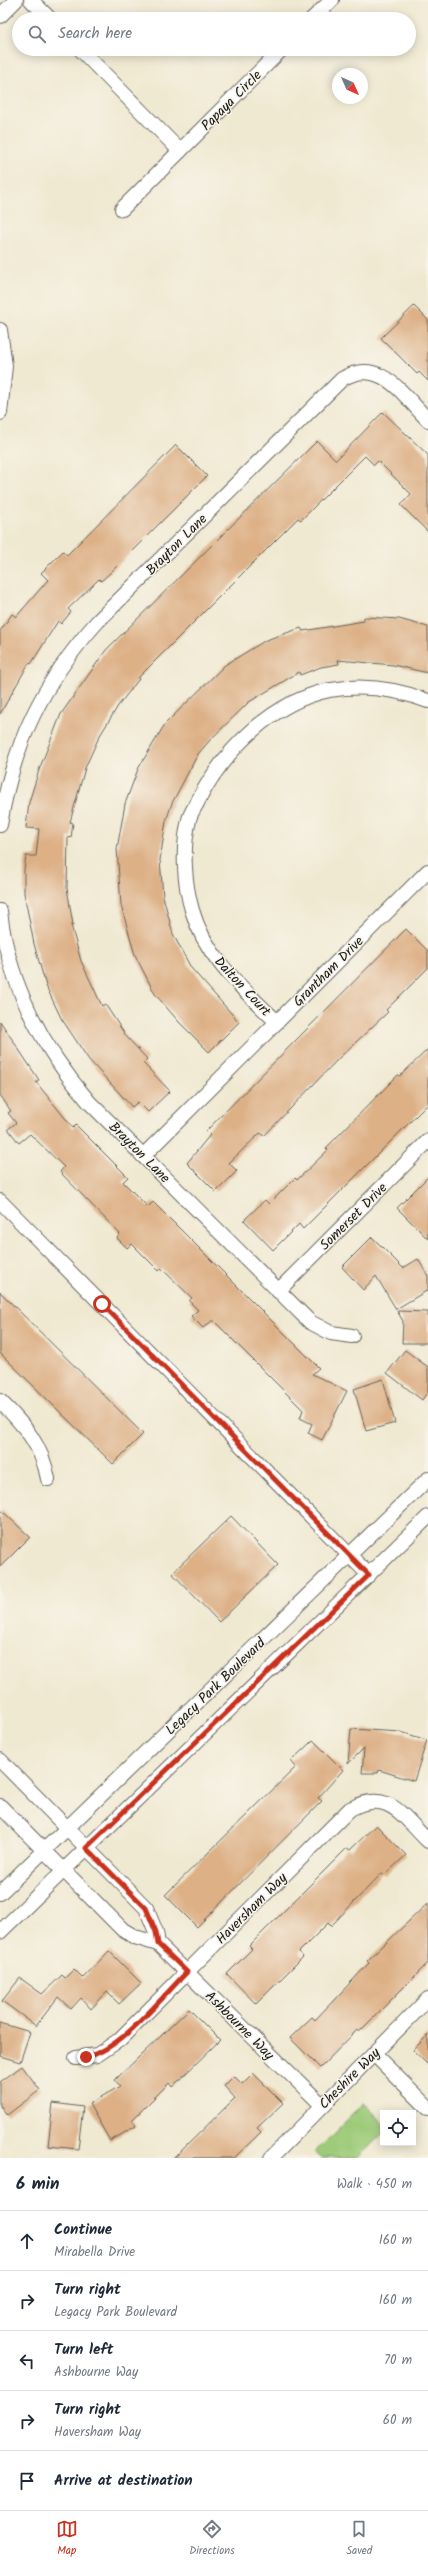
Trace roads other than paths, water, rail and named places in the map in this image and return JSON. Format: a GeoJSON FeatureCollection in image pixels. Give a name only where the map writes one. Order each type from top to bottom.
{"type":"FeatureCollection","features":[{"type":"Feature","properties":{"kind":"street"},"geometry":{"type":"LineString","coordinates":[[0,16],[16,0]]}},
{"type":"Feature","properties":{"kind":"street"},"geometry":{"type":"LineString","coordinates":[[31,0],[43,12]]}},
{"type":"Feature","properties":{"kind":"street"},"geometry":{"type":"LineString","coordinates":[[319,12],[332,0]]}},
{"type":"Feature","properties":{"kind":"street"},"geometry":{"type":"LineString","coordinates":[[87,56],[180,151]]}},
{"type":"Feature","properties":{"kind":"street","name":"Papaya Circle"},"geometry":{"type":"LineString","coordinates":[[122,209],[275,56]]}},
{"type":"Feature","properties":{"kind":"street"},"geometry":{"type":"LineString","coordinates":[[0,330],[5,366],[0,413]]}},
{"type":"Feature","properties":{"kind":"street","name":"Brayton Lane"},"geometry":{"type":"LineString","coordinates":[[0,825],[8,785],[20,743],[40,699],[67,657],[103,616],[342,379],[363,370],[374,372],[386,379],[428,420]]}},
{"type":"Feature","properties":{"kind":"street","name":"Dalton Court"},"geometry":{"type":"LineString","coordinates":[[277,1022],[218,962],[200,931],[192,910],[184,848],[189,819],[205,788],[224,761],[270,716],[298,701],[330,690],[359,688],[386,688],[428,701]]}},
{"type":"Feature","properties":{"kind":"street","name":"Grantham Drive"},"geometry":{"type":"LineString","coordinates":[[143,1156],[428,871]]}},
{"type":"Feature","properties":{"kind":"street","name":"Brayton Lane"},"geometry":{"type":"LineString","coordinates":[[0,911],[14,973],[42,1038],[72,1082],[89,1102],[310,1322],[320,1329],[336,1334],[352,1336]]}},
{"type":"Feature","properties":{"kind":"street","name":"Somerset Drive"},"geometry":{"type":"LineString","coordinates":[[278,1291],[428,1141]]}},
{"type":"Feature","properties":{"kind":"street"},"geometry":{"type":"LineString","coordinates":[[0,1201],[369,1575]]}},
{"type":"Feature","properties":{"kind":"street"},"geometry":{"type":"LineString","coordinates":[[0,1401],[33,1436],[46,1465],[48,1479]]}},
{"type":"Feature","properties":{"kind":"street","name":"Legacy Park Boulevard"},"geometry":{"type":"LineString","coordinates":[[0,1893],[428,1479]]}},
{"type":"Feature","properties":{"kind":"street","name":"Legacy Park Boulevard"},"geometry":{"type":"LineString","coordinates":[[0,1932],[428,1517]]}},
{"type":"Feature","properties":{"kind":"street"},"geometry":{"type":"LineString","coordinates":[[0,1760],[146,1908],[156,1932],[158,1944]]}},
{"type":"Feature","properties":{"kind":"street","name":"Haversham Way"},"geometry":{"type":"LineString","coordinates":[[76,2058],[97,2054],[119,2040],[350,1809],[362,1803],[373,1800],[386,1802],[397,1810],[428,1841]]}},
{"type":"Feature","properties":{"kind":"street","name":"Ashbourne Way"},"geometry":{"type":"LineString","coordinates":[[0,1806],[123,1930],[135,1937],[158,1944],[322,2105]]}},
{"type":"Feature","properties":{"kind":"street","name":"Cheshire Way"},"geometry":{"type":"LineString","coordinates":[[271,2158],[428,1999]]}},
{"type":"Feature","properties":{"kind":"street"},"geometry":{"type":"LineString","coordinates":[[374,2054],[428,2108]]}}]}
